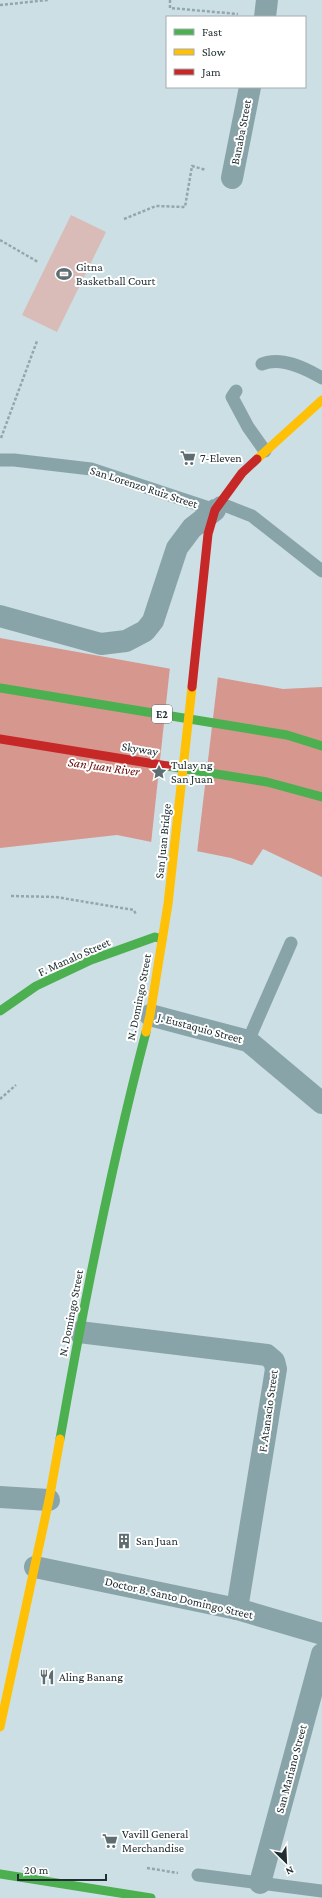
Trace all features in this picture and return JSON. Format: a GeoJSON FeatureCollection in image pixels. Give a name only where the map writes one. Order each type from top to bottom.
{"type":"FeatureCollection","features":[{"type":"Feature","properties":{"kind":"main road"},"geometry":{"type":"LineString","coordinates":[[217,506],[242,473],[265,450],[322,400]]}},
{"type":"Feature","properties":{"kind":"main road","name":"San Juan Bridge"},"geometry":{"type":"LineString","coordinates":[[168,904],[208,534],[217,506]]}},
{"type":"Feature","properties":{"kind":"main road","name":"E2"},"geometry":{"type":"LineString","coordinates":[[0,688],[287,735],[322,746]]}},
{"type":"Feature","properties":{"kind":"main road","name":"Skyway"},"geometry":{"type":"LineString","coordinates":[[0,739],[267,782],[322,797]]}},
{"type":"Feature","properties":{"kind":"main road","name":"N. Domingo Street"},"geometry":{"type":"LineString","coordinates":[[0,1727],[50,1500],[79,1332],[124,1115],[150,1015],[168,904]]}},
{"type":"Feature","properties":{"kind":"main road","name":"F. Manalo Street"},"geometry":{"type":"LineString","coordinates":[[0,1011],[36,986],[91,960],[155,937],[162,939]]}},
{"type":"Feature","properties":{"kind":"main road"},"geometry":{"type":"LineString","coordinates":[[0,1874],[151,1898]]}},
{"type":"Feature","properties":{"kind":"street","name":"Banaba Street"},"geometry":{"type":"LineString","coordinates":[[232,178],[250,88]]}},
{"type":"Feature","properties":{"kind":"street"},"geometry":{"type":"LineString","coordinates":[[0,616],[102,644],[126,641],[145,631],[153,622],[177,548],[192,528],[217,506]]}},
{"type":"Feature","properties":{"kind":"street","name":"J. Eustaquio Street"},"geometry":{"type":"LineString","coordinates":[[150,1015],[248,1041],[322,1103]]}},
{"type":"Feature","properties":{"kind":"street","name":"F. Atanacio Street"},"geometry":{"type":"LineString","coordinates":[[79,1332],[267,1355],[274,1361],[276,1369],[237,1610]]}},
{"type":"Feature","properties":{"kind":"street"},"geometry":{"type":"LineString","coordinates":[[0,1497],[50,1500]]}},
{"type":"Feature","properties":{"kind":"street","name":"Doctor B. Santo Domingo Street"},"geometry":{"type":"LineString","coordinates":[[35,1567],[237,1610],[322,1634]]}},
{"type":"Feature","properties":{"kind":"street","name":"San Mariano Street"},"geometry":{"type":"LineString","coordinates":[[260,1883],[322,1654]]}},
{"type":"Feature","properties":{"kind":"lane"},"geometry":{"type":"LineString","coordinates":[[262,364],[270,360],[279,360],[322,378]]}},
{"type":"Feature","properties":{"kind":"lane"},"geometry":{"type":"LineString","coordinates":[[236,391],[232,397],[235,404],[248,427],[265,450]]}},
{"type":"Feature","properties":{"kind":"lane","name":"San Lorenzo Ruiz Street"},"geometry":{"type":"LineString","coordinates":[[0,460],[14,460],[91,469],[252,516],[322,571]]}},
{"type":"Feature","properties":{"kind":"lane"},"geometry":{"type":"LineString","coordinates":[[248,1041],[291,943]]}},
{"type":"Feature","properties":{"kind":"lane"},"geometry":{"type":"LineString","coordinates":[[198,1875],[322,1891]]}},
{"type":"Feature","properties":{"kind":"path"},"geometry":{"type":"LineString","coordinates":[[0,5],[48,0]]}},
{"type":"Feature","properties":{"kind":"path"},"geometry":{"type":"LineString","coordinates":[[170,0],[170,8],[265,11]]}},
{"type":"Feature","properties":{"kind":"path"},"geometry":{"type":"LineString","coordinates":[[124,219],[156,206],[185,207],[192,166],[232,178]]}},
{"type":"Feature","properties":{"kind":"path"},"geometry":{"type":"LineString","coordinates":[[0,240],[38,262]]}},
{"type":"Feature","properties":{"kind":"path"},"geometry":{"type":"LineString","coordinates":[[0,441],[37,341]]}},
{"type":"Feature","properties":{"kind":"path"},"geometry":{"type":"LineString","coordinates":[[11,896],[56,897],[134,910],[144,941]]}},
{"type":"Feature","properties":{"kind":"path"},"geometry":{"type":"LineString","coordinates":[[0,1099],[16,1085]]}},
{"type":"Feature","properties":{"kind":"path"},"geometry":{"type":"LineString","coordinates":[[139,1867],[198,1875]]}},
{"type":"Feature","properties":{"kind":"shaded area","name":"Gitna Basketball Court"},"geometry":{"type":"Polygon","coordinates":[[[71,215],[106,232],[57,332],[22,315],[71,215]]]}},
{"type":"Feature","properties":{"kind":"water","name":"San Juan River"},"geometry":{"type":"Polygon","coordinates":[[[0,638],[283,689],[322,687],[322,890],[231,858],[117,835],[0,848],[0,638]]]}},
{"type":"Feature","properties":{"kind":"pier"},"geometry":{"type":"Polygon","coordinates":[[[170,667],[218,676],[197,853],[151,844],[170,667]]]}},
{"type":"Feature","properties":{"kind":"pier"},"geometry":{"type":"Polygon","coordinates":[[[263,849],[322,877],[322,892],[251,867],[263,849]]]}},
{"type":"Feature","properties":{"kind":"traffic: fast"},"geometry":{"type":"LineString","coordinates":[[0,688],[287,735],[322,746]]}},
{"type":"Feature","properties":{"kind":"traffic: fast"},"geometry":{"type":"LineString","coordinates":[[167,766],[267,782],[322,797]]}},
{"type":"Feature","properties":{"kind":"traffic: fast"},"geometry":{"type":"LineString","coordinates":[[0,1011],[36,986],[91,960],[155,937],[162,939]]}},
{"type":"Feature","properties":{"kind":"traffic: fast"},"geometry":{"type":"LineString","coordinates":[[60,1439],[99,1234],[121,1133],[146,1032]]}},
{"type":"Feature","properties":{"kind":"traffic: fast"},"geometry":{"type":"LineString","coordinates":[[0,1874],[151,1898]]}},
{"type":"Feature","properties":{"kind":"traffic: slow"},"geometry":{"type":"LineString","coordinates":[[257,459],[322,400]]}},
{"type":"Feature","properties":{"kind":"traffic: slow"},"geometry":{"type":"LineString","coordinates":[[146,1032],[168,904],[192,687]]}},
{"type":"Feature","properties":{"kind":"traffic: slow"},"geometry":{"type":"LineString","coordinates":[[0,1727],[49,1500],[60,1439]]}},
{"type":"Feature","properties":{"kind":"traffic: jam"},"geometry":{"type":"LineString","coordinates":[[192,687],[208,534],[215,510],[242,473],[257,459]]}},
{"type":"Feature","properties":{"kind":"traffic: jam"},"geometry":{"type":"LineString","coordinates":[[0,739],[167,766]]}},
{"type":"Feature","properties":{"kind":"place","name":"Gitna Basketball Court"},"geometry":{"type":"Point","coordinates":[64,274]}},
{"type":"Feature","properties":{"kind":"place","name":"7-Eleven"},"geometry":{"type":"Point","coordinates":[188,458]}},
{"type":"Feature","properties":{"kind":"place","name":"Tulay ng San Juan"},"geometry":{"type":"Point","coordinates":[159,772]}},
{"type":"Feature","properties":{"kind":"place","name":"San Juan"},"geometry":{"type":"Point","coordinates":[124,1541]}},
{"type":"Feature","properties":{"kind":"place","name":"Aling Banang"},"geometry":{"type":"Point","coordinates":[47,1677]}},
{"type":"Feature","properties":{"kind":"place","name":"Vavill General Merchandise"},"geometry":{"type":"Point","coordinates":[110,1841]}}]}
